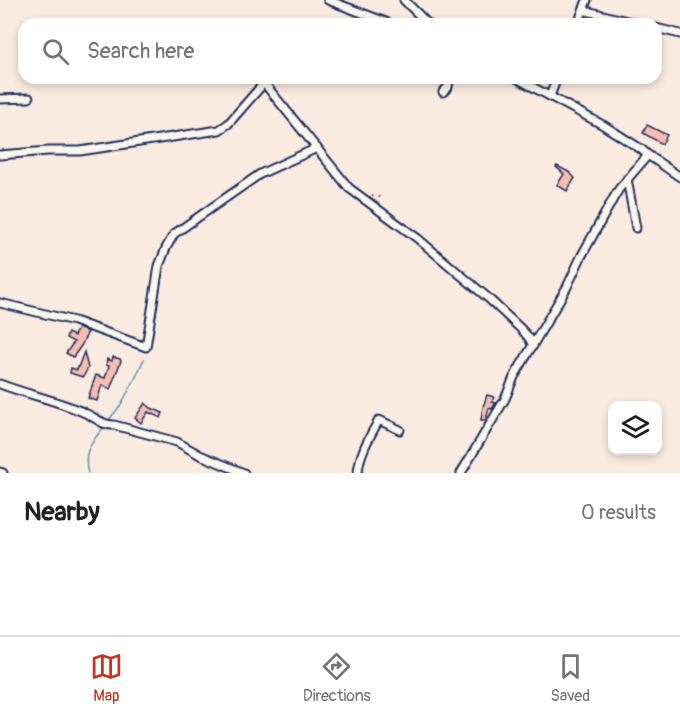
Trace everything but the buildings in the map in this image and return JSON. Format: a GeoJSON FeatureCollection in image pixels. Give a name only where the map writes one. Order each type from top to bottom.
{"type":"FeatureCollection","features":[{"type":"Feature","properties":{"kind":"street"},"geometry":{"type":"LineString","coordinates":[[328,0],[375,18]]}},
{"type":"Feature","properties":{"kind":"street"},"geometry":{"type":"LineString","coordinates":[[404,0],[422,18]]}},
{"type":"Feature","properties":{"kind":"street"},"geometry":{"type":"LineString","coordinates":[[580,18],[587,0]]}},
{"type":"Feature","properties":{"kind":"street"},"geometry":{"type":"LineString","coordinates":[[583,10],[615,18]]}},
{"type":"Feature","properties":{"kind":"street"},"geometry":{"type":"LineString","coordinates":[[662,30],[680,34]]}},
{"type":"Feature","properties":{"kind":"street"},"geometry":{"type":"LineString","coordinates":[[0,155],[80,151],[219,130],[228,124],[263,84]]}},
{"type":"Feature","properties":{"kind":"street"},"geometry":{"type":"LineString","coordinates":[[265,84],[349,188],[417,238],[488,298],[522,330],[532,346]]}},
{"type":"Feature","properties":{"kind":"street"},"geometry":{"type":"LineString","coordinates":[[443,92],[449,84]]}},
{"type":"Feature","properties":{"kind":"street"},"geometry":{"type":"LineString","coordinates":[[527,84],[603,125],[680,177]]}},
{"type":"Feature","properties":{"kind":"street"},"geometry":{"type":"LineString","coordinates":[[550,96],[555,84]]}},
{"type":"Feature","properties":{"kind":"street"},"geometry":{"type":"LineString","coordinates":[[0,99],[29,98]]}},
{"type":"Feature","properties":{"kind":"street"},"geometry":{"type":"LineString","coordinates":[[0,303],[74,321],[146,347],[159,266],[174,234],[260,174],[317,148]]}},
{"type":"Feature","properties":{"kind":"street"},"geometry":{"type":"LineString","coordinates":[[461,473],[505,399],[514,377],[567,287],[613,199],[648,155]]}},
{"type":"Feature","properties":{"kind":"street"},"geometry":{"type":"LineString","coordinates":[[627,179],[636,228]]}},
{"type":"Feature","properties":{"kind":"street"},"geometry":{"type":"LineString","coordinates":[[0,384],[57,402],[87,414],[108,426],[114,425],[177,442],[200,455],[244,473]]}},
{"type":"Feature","properties":{"kind":"street"},"geometry":{"type":"LineString","coordinates":[[358,473],[367,442],[379,420],[400,430]]}},
{"type":"Feature","properties":{"kind":"waterway"},"geometry":{"type":"LineString","coordinates":[[107,422],[120,406],[144,359]]}},
{"type":"Feature","properties":{"kind":"waterway"},"geometry":{"type":"LineString","coordinates":[[88,473],[87,453],[104,426]]}}]}
